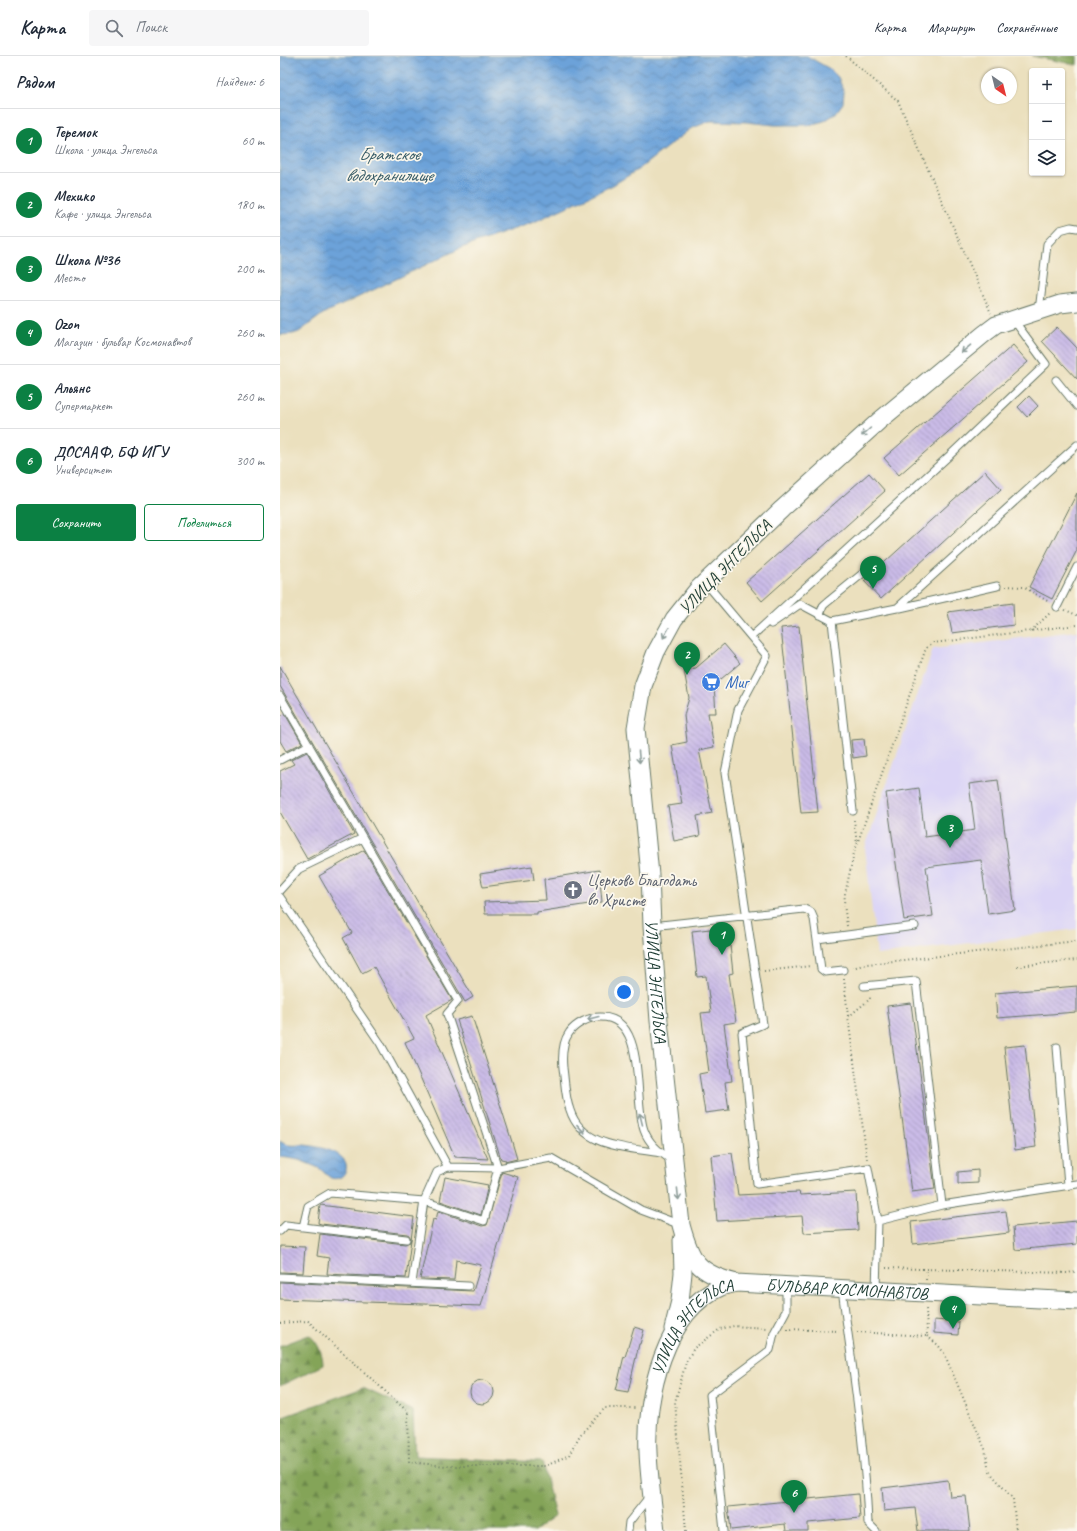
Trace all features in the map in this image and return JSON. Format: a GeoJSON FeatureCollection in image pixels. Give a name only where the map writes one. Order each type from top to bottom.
{"type":"FeatureCollection","features":[{"type":"Feature","properties":{"kind":"street","name":"УЛИЦА ЭНГЕЛЬСА"},"geometry":{"type":"LineString","coordinates":[[736,1284],[705,1272],[694,1259],[687,1245],[681,1225],[659,1021],[650,875],[636,728],[643,686],[656,652],[674,619],[705,582],[782,509],[879,421],[978,338],[996,325],[1060,304],[1077,302]]}},
{"type":"Feature","properties":{"kind":"street"},"geometry":{"type":"LineString","coordinates":[[672,1335],[680,1301],[683,1273],[681,1225]]}},
{"type":"Feature","properties":{"kind":"street","name":"УЛИЦА ЭНГЕЛЬСА"},"geometry":{"type":"LineString","coordinates":[[656,1531],[647,1451],[650,1408],[658,1370],[672,1335],[689,1311],[705,1297],[721,1287],[736,1284]]}},
{"type":"Feature","properties":{"kind":"street","name":"БУЛЬВАР КОСМОНАВТОВ"},"geometry":{"type":"LineString","coordinates":[[736,1284],[786,1285],[1077,1301]]}},
{"type":"Feature","properties":{"kind":"lane"},"geometry":{"type":"LineString","coordinates":[[1038,311],[1047,244],[1060,230],[1071,227],[1077,228]]}},
{"type":"Feature","properties":{"kind":"lane"},"geometry":{"type":"LineString","coordinates":[[751,637],[950,455],[1046,364],[1014,319]]}},
{"type":"Feature","properties":{"kind":"lane"},"geometry":{"type":"LineString","coordinates":[[1056,380],[1077,406]]}},
{"type":"Feature","properties":{"kind":"lane"},"geometry":{"type":"LineString","coordinates":[[897,608],[1077,445]]}},
{"type":"Feature","properties":{"kind":"lane"},"geometry":{"type":"LineString","coordinates":[[820,615],[825,604],[878,561]]}},
{"type":"Feature","properties":{"kind":"lane"},"geometry":{"type":"LineString","coordinates":[[1057,607],[1077,567]]}},
{"type":"Feature","properties":{"kind":"lane"},"geometry":{"type":"LineString","coordinates":[[705,582],[767,656],[738,710],[725,773],[763,1024],[742,1033],[757,1184],[868,1168],[878,1221],[876,1290]]}},
{"type":"Feature","properties":{"kind":"lane"},"geometry":{"type":"LineString","coordinates":[[751,637],[800,604],[832,621],[998,586]]}},
{"type":"Feature","properties":{"kind":"lane"},"geometry":{"type":"LineString","coordinates":[[832,621],[853,811]]}},
{"type":"Feature","properties":{"kind":"lane"},"geometry":{"type":"LineString","coordinates":[[280,696],[458,1001],[446,1014],[498,1168],[484,1221],[424,1201],[330,1193],[308,1206],[303,1227]]}},
{"type":"Feature","properties":{"kind":"lane"},"geometry":{"type":"LineString","coordinates":[[280,760],[309,745]]}},
{"type":"Feature","properties":{"kind":"lane"},"geometry":{"type":"LineString","coordinates":[[280,890],[299,870],[363,838]]}},
{"type":"Feature","properties":{"kind":"lane"},"geometry":{"type":"LineString","coordinates":[[280,897],[380,1043],[448,1167]]}},
{"type":"Feature","properties":{"kind":"lane"},"geometry":{"type":"LineString","coordinates":[[652,926],[804,909],[810,912],[814,919],[820,965],[822,969],[825,972],[843,970]]}},
{"type":"Feature","properties":{"kind":"lane"},"geometry":{"type":"LineString","coordinates":[[817,939],[849,936],[915,926]]}},
{"type":"Feature","properties":{"kind":"lane"},"geometry":{"type":"LineString","coordinates":[[864,986],[916,981],[942,1205]]}},
{"type":"Feature","properties":{"kind":"lane"},"geometry":{"type":"LineString","coordinates":[[660,1153],[601,1142],[584,1133],[575,1123],[570,1110],[566,1090],[563,1060],[564,1045],[568,1033],[576,1025],[599,1016],[610,1017],[620,1023],[626,1030],[631,1039],[634,1050],[640,1116],[644,1132],[660,1153],[675,1162]]}},
{"type":"Feature","properties":{"kind":"lane"},"geometry":{"type":"LineString","coordinates":[[1057,1047],[1068,1185]]}},
{"type":"Feature","properties":{"kind":"lane"},"geometry":{"type":"LineString","coordinates":[[412,1283],[424,1201],[437,1172],[448,1167],[498,1168],[551,1158],[642,1210],[681,1225]]}},
{"type":"Feature","properties":{"kind":"lane"},"geometry":{"type":"LineString","coordinates":[[878,1221],[942,1205],[1077,1184]]}},
{"type":"Feature","properties":{"kind":"lane"},"geometry":{"type":"LineString","coordinates":[[280,1231],[286,1225],[406,1239]]}},
{"type":"Feature","properties":{"kind":"lane"},"geometry":{"type":"LineString","coordinates":[[280,1277],[468,1286]]}},
{"type":"Feature","properties":{"kind":"lane"},"geometry":{"type":"LineString","coordinates":[[724,1531],[710,1395],[770,1350],[776,1328],[786,1311],[786,1285]]}},
{"type":"Feature","properties":{"kind":"lane"},"geometry":{"type":"LineString","coordinates":[[842,1288],[863,1450],[868,1523],[876,1531]]}},
{"type":"Feature","properties":{"kind":"lane"},"geometry":{"type":"LineString","coordinates":[[628,1531],[629,1522],[652,1494]]}},
{"type":"Feature","properties":{"kind":"path"},"geometry":{"type":"LineString","coordinates":[[846,56],[898,101],[996,325]]}},
{"type":"Feature","properties":{"kind":"path"},"geometry":{"type":"LineString","coordinates":[[998,586],[1024,587],[1057,607]]}},
{"type":"Feature","properties":{"kind":"path"},"geometry":{"type":"LineString","coordinates":[[849,936],[844,904],[857,845],[928,646],[933,643],[1077,625]]}},
{"type":"Feature","properties":{"kind":"path"},"geometry":{"type":"LineString","coordinates":[[853,811],[857,845]]}},
{"type":"Feature","properties":{"kind":"path"},"geometry":{"type":"LineString","coordinates":[[868,1168],[843,970],[867,964],[1077,941]]}},
{"type":"Feature","properties":{"kind":"path"},"geometry":{"type":"LineString","coordinates":[[1018,966],[1077,960]]}},
{"type":"Feature","properties":{"kind":"path"},"geometry":{"type":"LineString","coordinates":[[756,972],[820,965]]}},
{"type":"Feature","properties":{"kind":"path"},"geometry":{"type":"LineString","coordinates":[[848,1017],[870,998],[870,993],[864,986]]}},
{"type":"Feature","properties":{"kind":"path"},"geometry":{"type":"LineString","coordinates":[[876,1268],[1068,1273],[1077,1271]]}},
{"type":"Feature","properties":{"kind":"path"},"geometry":{"type":"LineString","coordinates":[[926,1269],[927,1336]]}},
{"type":"Feature","properties":{"kind":"path"},"geometry":{"type":"LineString","coordinates":[[280,1323],[308,1321],[408,1412],[409,1462],[446,1466],[546,1466],[569,1456],[580,1435],[605,1408],[650,1408]]}},
{"type":"Feature","properties":{"kind":"path"},"geometry":{"type":"LineString","coordinates":[[686,1531],[675,1402],[686,1362],[694,1348],[720,1329],[734,1326],[927,1336],[938,1345],[944,1353],[985,1449],[989,1470],[1013,1499],[1016,1531]]}},
{"type":"Feature","properties":{"kind":"shaded area"},"geometry":{"type":"Polygon","coordinates":[[[1077,631],[1077,929],[877,955],[865,848],[933,649],[1077,631]]]}},
{"type":"Feature","properties":{"kind":"green space"},"geometry":{"type":"Polygon","coordinates":[[[1032,56],[1077,56],[1077,65],[1032,56]]]}},
{"type":"Feature","properties":{"kind":"green space"},"geometry":{"type":"Polygon","coordinates":[[[309,1335],[319,1348],[323,1365],[280,1386],[280,1346],[309,1335]]]}},
{"type":"Feature","properties":{"kind":"green space"},"geometry":{"type":"Polygon","coordinates":[[[363,1388],[413,1411],[415,1456],[542,1462],[555,1516],[534,1531],[280,1531],[280,1418],[363,1388]]]}},
{"type":"Feature","properties":{"kind":"water","name":"Братское водохранилище"},"geometry":{"type":"Polygon","coordinates":[[[280,56],[807,56],[830,69],[838,77],[844,92],[843,103],[835,114],[824,121],[809,125],[774,125],[746,122],[710,121],[690,129],[639,169],[613,185],[534,222],[461,248],[323,314],[299,332],[280,335],[280,56]]]}},
{"type":"Feature","properties":{"kind":"water"},"geometry":{"type":"Polygon","coordinates":[[[280,1141],[288,1145],[304,1145],[329,1150],[344,1160],[346,1171],[343,1176],[334,1179],[319,1168],[298,1160],[280,1157],[280,1141]]]}},
{"type":"Feature","properties":{"kind":"building"},"geometry":{"type":"Polygon","coordinates":[[[1057,327],[1077,348],[1077,379],[1042,341],[1057,327]]]}},
{"type":"Feature","properties":{"kind":"building"},"geometry":{"type":"Polygon","coordinates":[[[1013,345],[1028,362],[899,475],[884,458],[1013,345]]]}},
{"type":"Feature","properties":{"kind":"building"},"geometry":{"type":"Polygon","coordinates":[[[1029,396],[1038,406],[1027,417],[1018,407],[1029,396]]]}},
{"type":"Feature","properties":{"kind":"building"},"geometry":{"type":"Polygon","coordinates":[[[985,471],[1001,489],[881,599],[864,581],[985,471]]]}},
{"type":"Feature","properties":{"kind":"building"},"geometry":{"type":"Polygon","coordinates":[[[869,473],[885,491],[762,601],[746,582],[869,473]]]}},
{"type":"Feature","properties":{"kind":"building"},"geometry":{"type":"Polygon","coordinates":[[[1077,493],[1077,550],[1052,599],[1029,587],[1077,493]]]}},
{"type":"Feature","properties":{"kind":"building"},"geometry":{"type":"Polygon","coordinates":[[[1013,603],[1014,625],[952,633],[948,612],[1013,603]]]}},
{"type":"Feature","properties":{"kind":"building"},"geometry":{"type":"Polygon","coordinates":[[[799,626],[818,812],[801,813],[781,628],[799,626]]]}},
{"type":"Feature","properties":{"kind":"building"},"geometry":{"type":"Polygon","coordinates":[[[724,644],[740,663],[714,685],[716,713],[708,713],[714,747],[699,750],[712,813],[697,816],[700,836],[674,841],[668,806],[682,804],[672,745],[687,742],[684,715],[689,698],[684,670],[696,668],[724,644]]]}},
{"type":"Feature","properties":{"kind":"building"},"geometry":{"type":"Polygon","coordinates":[[[280,666],[473,997],[465,1002],[280,686],[280,666]]]}},
{"type":"Feature","properties":{"kind":"building"},"geometry":{"type":"Polygon","coordinates":[[[285,714],[302,743],[286,751],[280,741],[280,716],[285,714]]]}},
{"type":"Feature","properties":{"kind":"building"},"geometry":{"type":"Polygon","coordinates":[[[864,739],[866,756],[853,758],[851,740],[864,739]]]}},
{"type":"Feature","properties":{"kind":"building"},"geometry":{"type":"Polygon","coordinates":[[[307,752],[354,834],[307,859],[280,812],[280,771],[294,764],[291,760],[307,752]]]}},
{"type":"Feature","properties":{"kind":"building"},"geometry":{"type":"Polygon","coordinates":[[[998,780],[1015,910],[988,914],[981,860],[926,867],[933,916],[904,920],[886,793],[919,788],[925,837],[975,830],[969,784],[998,780]]]}},
{"type":"Feature","properties":{"kind":"building"},"geometry":{"type":"Polygon","coordinates":[[[364,850],[452,1000],[426,1015],[488,1159],[455,1157],[405,1042],[414,1038],[374,967],[362,973],[343,938],[352,933],[319,876],[364,850]]]}},
{"type":"Feature","properties":{"kind":"building"},"geometry":{"type":"Polygon","coordinates":[[[532,866],[534,880],[483,887],[480,874],[532,866]]]}},
{"type":"Feature","properties":{"kind":"building","name":"Церковь Благодать во Христе"},"geometry":{"type":"Polygon","coordinates":[[[599,870],[602,902],[537,912],[537,914],[485,914],[484,902],[546,900],[544,879],[599,870]]]}},
{"type":"Feature","properties":{"kind":"building"},"geometry":{"type":"Polygon","coordinates":[[[728,927],[733,973],[729,974],[736,1022],[724,1024],[732,1081],[725,1082],[729,1110],[705,1113],[699,1074],[709,1072],[701,1013],[711,1012],[706,976],[697,977],[692,931],[728,927]]]}},
{"type":"Feature","properties":{"kind":"building"},"geometry":{"type":"Polygon","coordinates":[[[1077,986],[1077,1012],[997,1018],[995,993],[1077,986]]]}},
{"type":"Feature","properties":{"kind":"building"},"geometry":{"type":"Polygon","coordinates":[[[911,1003],[935,1189],[912,1192],[887,1006],[911,1003]]]}},
{"type":"Feature","properties":{"kind":"building"},"geometry":{"type":"Polygon","coordinates":[[[472,1016],[517,1159],[505,1162],[506,1160],[501,1159],[457,1020],[472,1016]]]}},
{"type":"Feature","properties":{"kind":"building"},"geometry":{"type":"Polygon","coordinates":[[[1025,1045],[1036,1147],[1015,1150],[1004,1047],[1025,1045]]]}},
{"type":"Feature","properties":{"kind":"building"},"geometry":{"type":"Polygon","coordinates":[[[732,1153],[738,1195],[799,1192],[800,1195],[856,1192],[858,1230],[804,1233],[802,1216],[717,1221],[711,1156],[732,1153]]]}},
{"type":"Feature","properties":{"kind":"building"},"geometry":{"type":"Polygon","coordinates":[[[978,1170],[978,1183],[958,1184],[958,1172],[978,1170]]]}},
{"type":"Feature","properties":{"kind":"building"},"geometry":{"type":"Polygon","coordinates":[[[502,1172],[518,1177],[481,1306],[280,1299],[280,1282],[473,1291],[481,1265],[456,1260],[454,1280],[420,1279],[433,1219],[436,1220],[438,1211],[482,1226],[487,1225],[502,1172]]]}},
{"type":"Feature","properties":{"kind":"building"},"geometry":{"type":"Polygon","coordinates":[[[445,1177],[488,1185],[481,1215],[440,1201],[445,1177]]]}},
{"type":"Feature","properties":{"kind":"building"},"geometry":{"type":"Polygon","coordinates":[[[320,1205],[414,1217],[406,1278],[327,1274],[329,1258],[317,1256],[320,1234],[405,1244],[410,1242],[411,1239],[407,1234],[318,1223],[320,1205]]]}},
{"type":"Feature","properties":{"kind":"building"},"geometry":{"type":"Polygon","coordinates":[[[1006,1211],[1009,1233],[913,1244],[911,1222],[1006,1211]]]}},
{"type":"Feature","properties":{"kind":"building"},"geometry":{"type":"Polygon","coordinates":[[[1077,1221],[1077,1244],[1015,1250],[1013,1227],[1077,1221]]]}},
{"type":"Feature","properties":{"kind":"building"},"geometry":{"type":"Polygon","coordinates":[[[280,1246],[305,1247],[303,1273],[280,1272],[280,1246]]]}},
{"type":"Feature","properties":{"kind":"building"},"geometry":{"type":"Polygon","coordinates":[[[934,1320],[959,1322],[958,1335],[934,1333],[934,1320]]]}},
{"type":"Feature","properties":{"kind":"building"},"geometry":{"type":"Polygon","coordinates":[[[634,1327],[644,1330],[639,1344],[628,1392],[616,1390],[624,1356],[625,1357],[634,1327]]]}},
{"type":"Feature","properties":{"kind":"building"},"geometry":{"type":"Polygon","coordinates":[[[482,1380],[487,1381],[493,1387],[493,1397],[487,1403],[482,1404],[477,1403],[471,1397],[470,1392],[471,1387],[477,1381],[482,1380]]]}},
{"type":"Feature","properties":{"kind":"building"},"geometry":{"type":"Polygon","coordinates":[[[948,1480],[950,1497],[966,1496],[970,1531],[918,1531],[915,1508],[884,1511],[882,1488],[948,1480]]]}},
{"type":"Feature","properties":{"kind":"building"},"geometry":{"type":"Polygon","coordinates":[[[858,1494],[860,1518],[808,1523],[808,1531],[786,1531],[785,1524],[731,1530],[728,1507],[858,1494]]]}},
{"type":"Feature","properties":{"kind":"place","name":"Альянс"},"geometry":{"type":"Point","coordinates":[873,589]}},
{"type":"Feature","properties":{"kind":"place","name":"Мехико"},"geometry":{"type":"Point","coordinates":[687,675]}},
{"type":"Feature","properties":{"kind":"place","name":"Миг"},"geometry":{"type":"Point","coordinates":[711,682]}},
{"type":"Feature","properties":{"kind":"place","name":"Школа №36"},"geometry":{"type":"Point","coordinates":[950,848]}},
{"type":"Feature","properties":{"kind":"place","name":"Церковь Благодать во Христе"},"geometry":{"type":"Point","coordinates":[573,890]}},
{"type":"Feature","properties":{"kind":"place","name":"Теремок"},"geometry":{"type":"Point","coordinates":[722,955]}},
{"type":"Feature","properties":{"kind":"place","name":"Ozon"},"geometry":{"type":"Point","coordinates":[953,1329]}},
{"type":"Feature","properties":{"kind":"place","name":"ДОСААФ, БФ ИГУ"},"geometry":{"type":"Point","coordinates":[794,1513]}}]}
